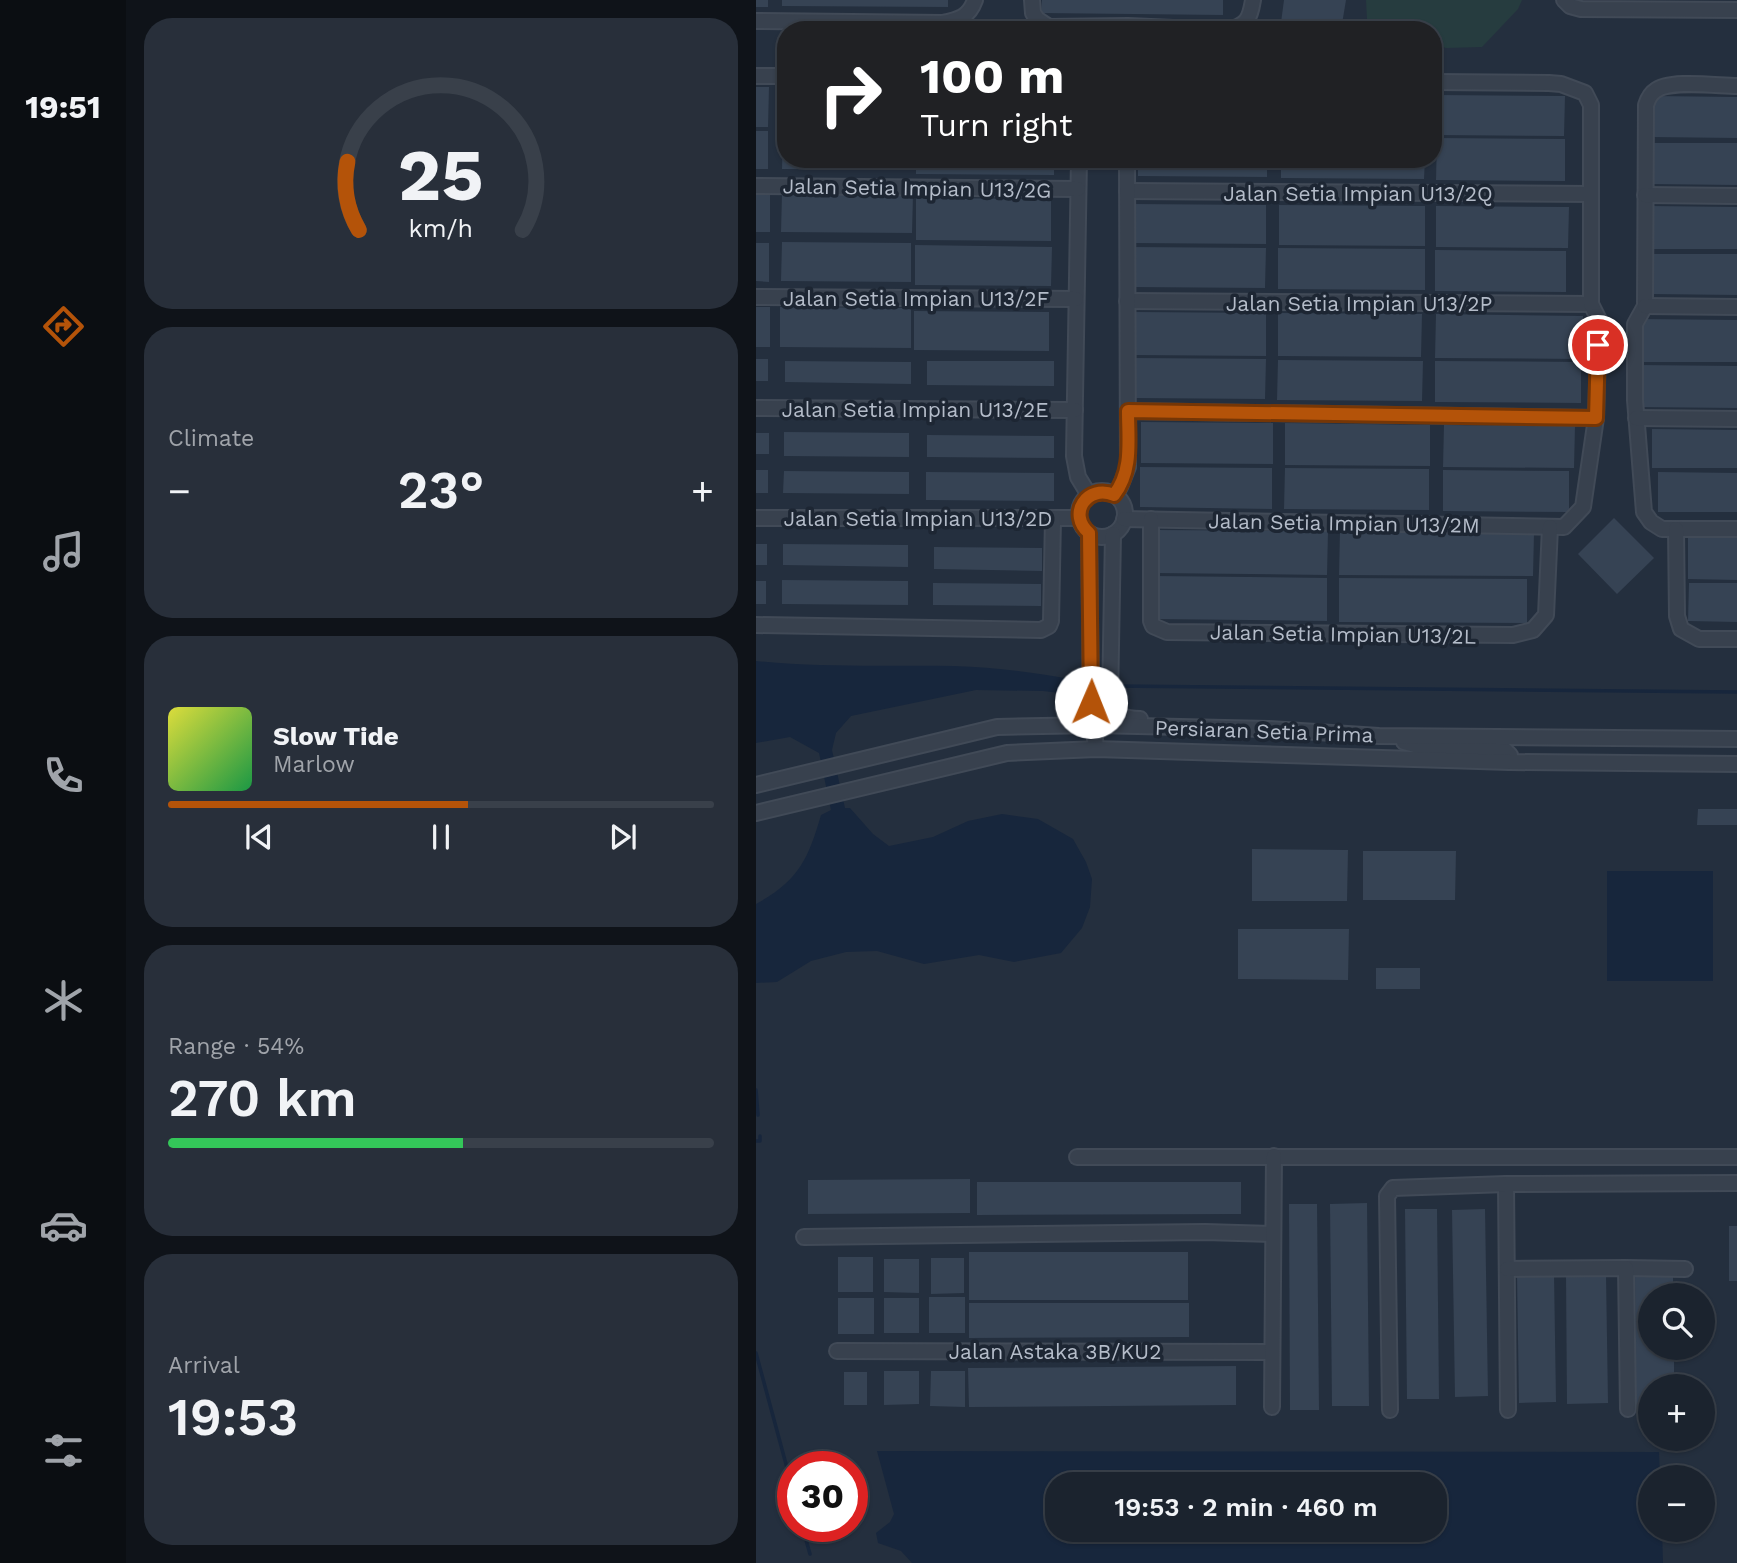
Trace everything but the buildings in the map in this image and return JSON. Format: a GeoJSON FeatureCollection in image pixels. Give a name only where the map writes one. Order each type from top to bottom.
{"type":"FeatureCollection","features":[{"type":"Feature","properties":{"kind":"street"},"geometry":{"type":"LineString","coordinates":[[954,21],[960,20],[972,10],[975,0]]}},
{"type":"Feature","properties":{"kind":"street"},"geometry":{"type":"LineString","coordinates":[[1032,0],[1033,13],[1040,21]]}},
{"type":"Feature","properties":{"kind":"street"},"geometry":{"type":"LineString","coordinates":[[1246,21],[1251,16],[1253,0]]}},
{"type":"Feature","properties":{"kind":"street"},"geometry":{"type":"LineString","coordinates":[[1564,0],[1570,6],[1581,9],[1737,10]]}},
{"type":"Feature","properties":{"kind":"street"},"geometry":{"type":"LineString","coordinates":[[756,21],[777,21]]}},
{"type":"Feature","properties":{"kind":"street"},"geometry":{"type":"LineString","coordinates":[[756,76],[777,76]]}},
{"type":"Feature","properties":{"kind":"street"},"geometry":{"type":"LineString","coordinates":[[1442,82],[1549,82],[1573,87],[1585,93],[1591,106],[1591,304],[1600,320],[1596,418],[1583,507],[1557,527]]}},
{"type":"Feature","properties":{"kind":"street"},"geometry":{"type":"LineString","coordinates":[[1737,86],[1670,85],[1655,90],[1646,105],[1645,306],[1635,324],[1636,418],[1644,512],[1651,522],[1669,528],[1737,529]]}},
{"type":"Feature","properties":{"kind":"street"},"geometry":{"type":"LineString","coordinates":[[1079,168],[1074,456],[1078,477],[1089,495]]}},
{"type":"Feature","properties":{"kind":"street"},"geometry":{"type":"LineString","coordinates":[[1114,495],[1128,467],[1126,168]]}},
{"type":"Feature","properties":{"kind":"street","name":"Jalan Setia Impian U13/2G"},"geometry":{"type":"LineString","coordinates":[[756,186],[1078,189]]}},
{"type":"Feature","properties":{"kind":"street","name":"Jalan Setia Impian U13/2Q"},"geometry":{"type":"LineString","coordinates":[[1127,191],[1590,194]]}},
{"type":"Feature","properties":{"kind":"street"},"geometry":{"type":"LineString","coordinates":[[1645,195],[1737,196]]}},
{"type":"Feature","properties":{"kind":"street","name":"Jalan Setia Impian U13/2F"},"geometry":{"type":"LineString","coordinates":[[756,297],[1076,299]]}},
{"type":"Feature","properties":{"kind":"street","name":"Jalan Setia Impian U13/2P"},"geometry":{"type":"LineString","coordinates":[[1127,301],[1591,304]]}},
{"type":"Feature","properties":{"kind":"street"},"geometry":{"type":"LineString","coordinates":[[1645,306],[1737,307]]}},
{"type":"Feature","properties":{"kind":"street","name":"Jalan Setia Impian U13/2E"},"geometry":{"type":"LineString","coordinates":[[756,408],[1074,410]]}},
{"type":"Feature","properties":{"kind":"street"},"geometry":{"type":"LineString","coordinates":[[1128,411],[1596,418]]}},
{"type":"Feature","properties":{"kind":"street"},"geometry":{"type":"LineString","coordinates":[[1636,418],[1737,419]]}},
{"type":"Feature","properties":{"kind":"street"},"geometry":{"type":"LineString","coordinates":[[1096,749],[1091,701],[1089,533],[1079,519],[1081,505],[1089,495],[1101,492],[1114,495],[1122,505],[1124,519],[1113,534],[1110,701],[1116,714],[1126,719],[1236,720],[1269,729]]}},
{"type":"Feature","properties":{"kind":"street","name":"Jalan Setia Impian U13/2D"},"geometry":{"type":"LineString","coordinates":[[756,517],[1079,519]]}},
{"type":"Feature","properties":{"kind":"street"},"geometry":{"type":"LineString","coordinates":[[756,625],[1041,630],[1049,626],[1051,621],[1053,518]]}},
{"type":"Feature","properties":{"kind":"street","name":"Jalan Setia Impian U13/2M"},"geometry":{"type":"LineString","coordinates":[[1124,519],[1557,527]]}},
{"type":"Feature","properties":{"kind":"street","name":"Jalan Setia Impian U13/2L"},"geometry":{"type":"LineString","coordinates":[[1151,519],[1151,621],[1153,626],[1167,632],[1513,635],[1533,630],[1546,615],[1557,527]]}},
{"type":"Feature","properties":{"kind":"street"},"geometry":{"type":"LineString","coordinates":[[1669,528],[1677,616],[1681,629],[1699,639],[1737,639]]}},
{"type":"Feature","properties":{"kind":"street"},"geometry":{"type":"LineString","coordinates":[[1089,533],[1101,537],[1113,534]]}},
{"type":"Feature","properties":{"kind":"street"},"geometry":{"type":"LineString","coordinates":[[1090,596],[1112,596]]}},
{"type":"Feature","properties":{"kind":"street"},"geometry":{"type":"LineString","coordinates":[[997,727],[1017,717],[1076,716],[1091,701]]}},
{"type":"Feature","properties":{"kind":"street","name":"Persiaran Setia Prima"},"geometry":{"type":"LineString","coordinates":[[756,785],[983,728],[997,727],[1094,725],[1269,729],[1379,736],[1737,739]]}},
{"type":"Feature","properties":{"kind":"street"},"geometry":{"type":"LineString","coordinates":[[1379,736],[1426,748],[1504,750],[1510,755],[1510,762]]}},
{"type":"Feature","properties":{"kind":"street","name":"Persiaran Setia Prima"},"geometry":{"type":"LineString","coordinates":[[756,813],[1007,753],[1096,749],[1510,762],[1737,764]]}},
{"type":"Feature","properties":{"kind":"street"},"geometry":{"type":"LineString","coordinates":[[1272,1407],[1274,1156]]}},
{"type":"Feature","properties":{"kind":"street"},"geometry":{"type":"LineString","coordinates":[[1077,1157],[1737,1157]]}},
{"type":"Feature","properties":{"kind":"street"},"geometry":{"type":"LineString","coordinates":[[1390,1410],[1388,1192],[1398,1186],[1737,1183]]}},
{"type":"Feature","properties":{"kind":"street"},"geometry":{"type":"LineString","coordinates":[[1506,1184],[1508,1410]]}},
{"type":"Feature","properties":{"kind":"street"},"geometry":{"type":"LineString","coordinates":[[804,1237],[1205,1232],[1272,1234]]}},
{"type":"Feature","properties":{"kind":"street"},"geometry":{"type":"LineString","coordinates":[[1626,1268],[1628,1409]]}},
{"type":"Feature","properties":{"kind":"street"},"geometry":{"type":"LineString","coordinates":[[1507,1269],[1685,1269]]}},
{"type":"Feature","properties":{"kind":"street","name":"Jalan Astaka 3B/KU2"},"geometry":{"type":"LineString","coordinates":[[837,1351],[1272,1352]]}},
{"type":"Feature","properties":{"kind":"green space"},"geometry":{"type":"Polygon","coordinates":[[[1366,0],[1522,0],[1518,9],[1482,47],[1442,46],[1442,21],[1367,19],[1366,0]]]}},
{"type":"Feature","properties":{"kind":"water"},"geometry":{"type":"Polygon","coordinates":[[[756,661],[970,667],[1077,680],[1077,695],[1043,691],[976,690],[851,716],[836,733],[832,750],[845,808],[850,808],[873,834],[889,846],[933,837],[968,821],[1002,814],[1038,819],[1073,839],[1092,879],[1090,907],[1082,928],[1061,953],[1014,962],[979,955],[924,964],[877,951],[846,952],[811,961],[777,982],[756,983],[756,904],[792,878],[806,857],[821,815],[831,810],[819,753],[790,737],[756,743],[756,661]]]}},
{"type":"Feature","properties":{"kind":"water"},"geometry":{"type":"Polygon","coordinates":[[[1607,871],[1713,871],[1713,981],[1607,981],[1607,871]]]}},
{"type":"Feature","properties":{"kind":"water"},"geometry":{"type":"Polygon","coordinates":[[[877,1451],[1659,1452],[1660,1465],[1638,1465],[1638,1542],[1662,1542],[1663,1563],[912,1563],[901,1551],[878,1543],[876,1533],[890,1522],[894,1514],[877,1451]]]}},
{"type":"Feature","properties":{"kind":"waterway"},"geometry":{"type":"LineString","coordinates":[[1077,685],[1087,686]]}},
{"type":"Feature","properties":{"kind":"waterway"},"geometry":{"type":"LineString","coordinates":[[1113,686],[1737,692]]}},
{"type":"Feature","properties":{"kind":"waterway"},"geometry":{"type":"LineString","coordinates":[[756,1090],[758,1115]]}},
{"type":"Feature","properties":{"kind":"waterway"},"geometry":{"type":"LineString","coordinates":[[756,1141],[760,1141],[760,1136]]}},
{"type":"Feature","properties":{"kind":"waterway"},"geometry":{"type":"LineString","coordinates":[[756,1353],[782,1451]]}},
{"type":"Feature","properties":{"kind":"waterway"},"geometry":{"type":"LineString","coordinates":[[807,1542],[810,1554]]}},
{"type":"Feature","properties":{"kind":"route"},"geometry":{"type":"LineString","coordinates":[[1091,702],[1089,533],[1081,524],[1079,512],[1089,495],[1101,492],[1114,495],[1120,487],[1128,467],[1128,411],[1596,418],[1598,345]]}}]}
